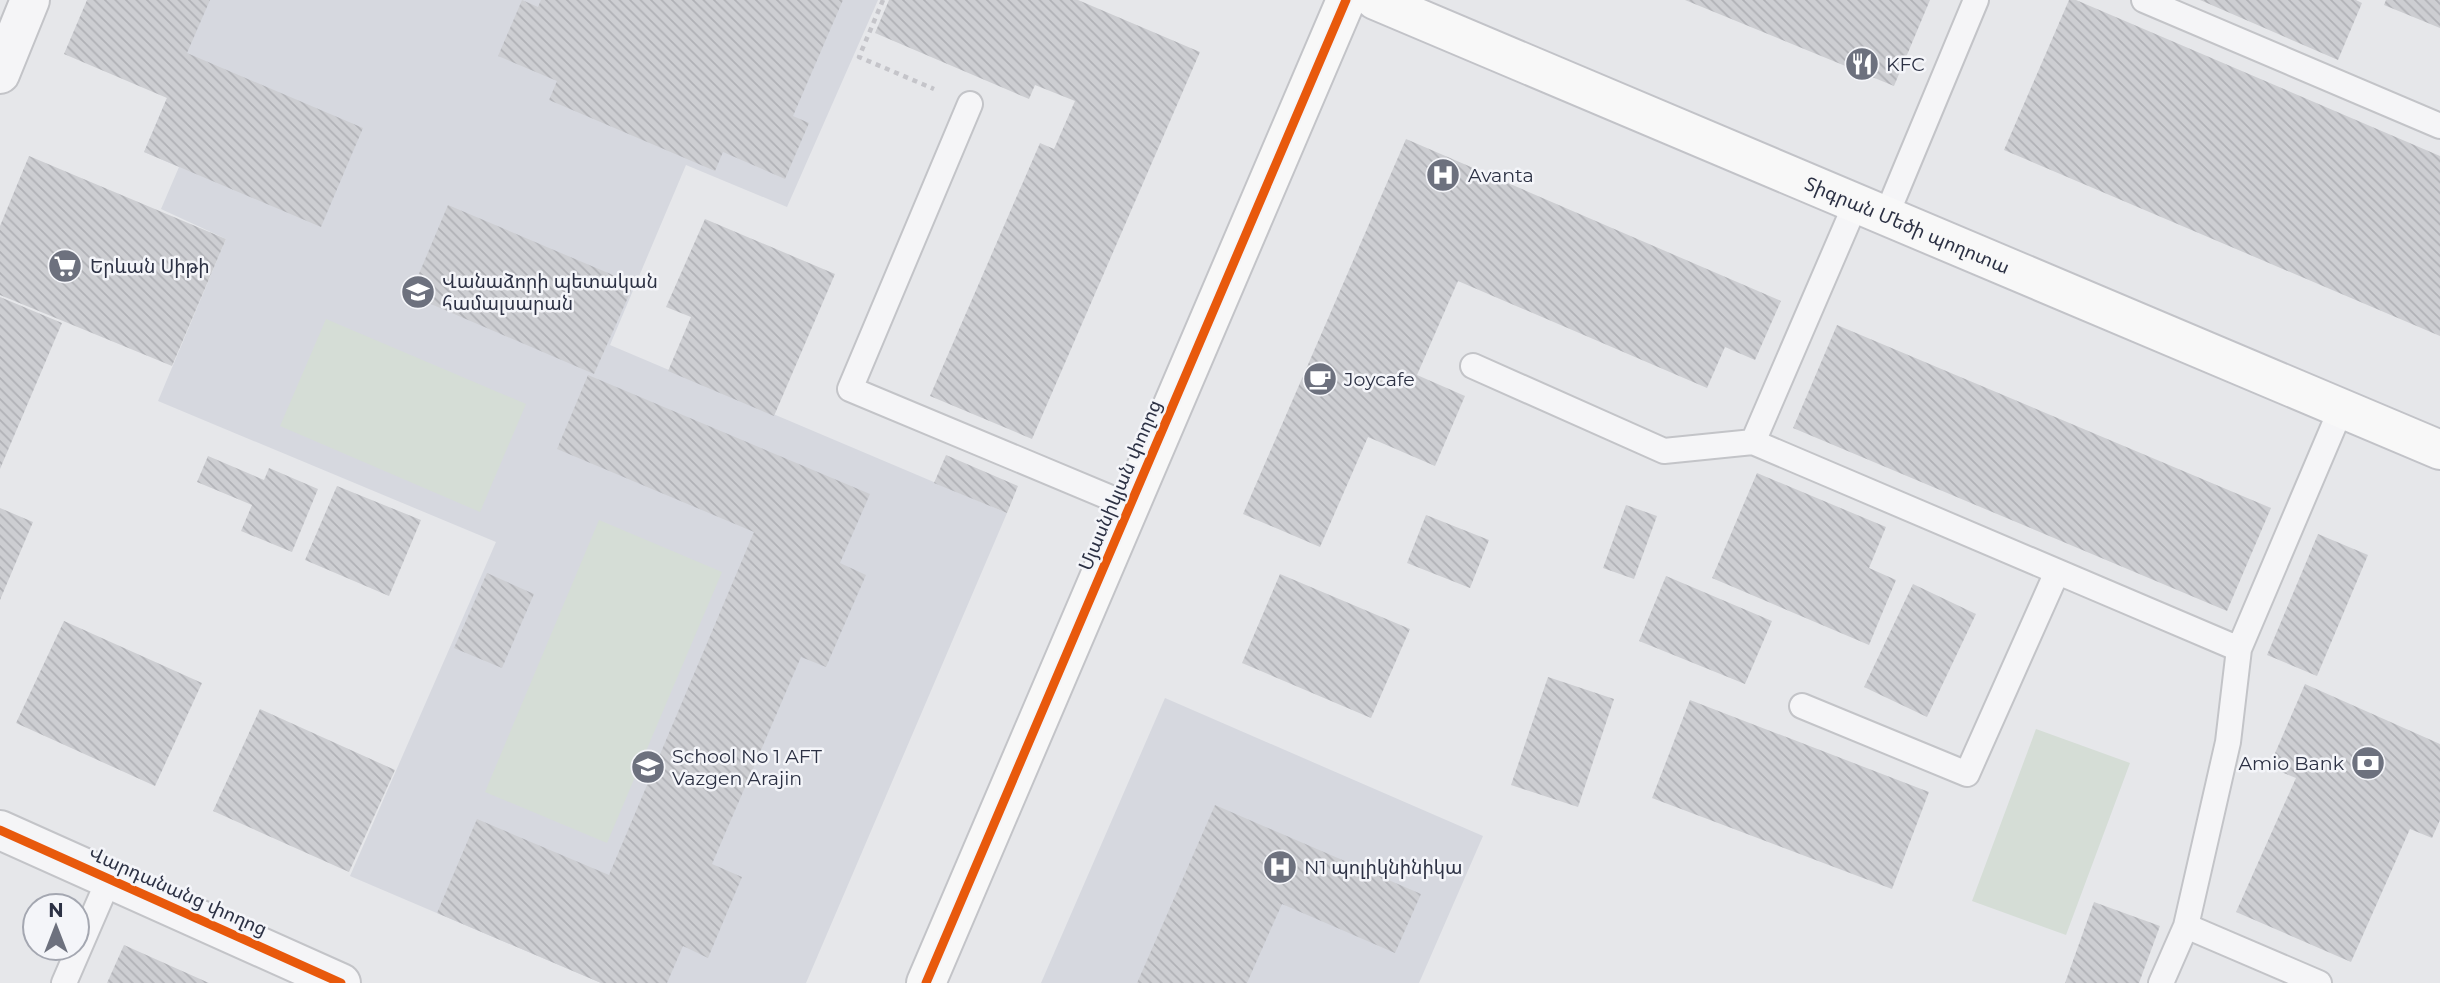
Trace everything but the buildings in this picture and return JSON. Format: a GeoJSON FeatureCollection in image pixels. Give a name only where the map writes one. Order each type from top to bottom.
{"type":"FeatureCollection","features":[{"type":"Feature","properties":{"kind":"main road","name":"Մյասնիկյան փողոց"},"geometry":{"type":"LineString","coordinates":[[926,983],[1346,0]]}},
{"type":"Feature","properties":{"kind":"main road","name":"Տիգրան Մեծի պողոտա"},"geometry":{"type":"LineString","coordinates":[[1375,0],[2440,450]]}},
{"type":"Feature","properties":{"kind":"street"},"geometry":{"type":"LineString","coordinates":[[0,74],[30,0]]}},
{"type":"Feature","properties":{"kind":"street","name":"Վարդանանց փողոց"},"geometry":{"type":"LineString","coordinates":[[0,830],[341,983]]}},
{"type":"Feature","properties":{"kind":"lane"},"geometry":{"type":"LineString","coordinates":[[1753,443],[1976,0]]}},
{"type":"Feature","properties":{"kind":"lane"},"geometry":{"type":"LineString","coordinates":[[2144,0],[2440,126]]}},
{"type":"Feature","properties":{"kind":"lane"},"geometry":{"type":"LineString","coordinates":[[970,104],[850,389],[1130,506]]}},
{"type":"Feature","properties":{"kind":"lane"},"geometry":{"type":"LineString","coordinates":[[1473,366],[1664,451],[1753,443],[2239,649]]}},
{"type":"Feature","properties":{"kind":"lane"},"geometry":{"type":"LineString","coordinates":[[2161,983],[2186,926],[2228,741],[2239,649],[2342,409]]}},
{"type":"Feature","properties":{"kind":"lane"},"geometry":{"type":"LineString","coordinates":[[1802,706],[1966,774],[2057,572]]}},
{"type":"Feature","properties":{"kind":"lane"},"geometry":{"type":"LineString","coordinates":[[64,983],[109,879]]}},
{"type":"Feature","properties":{"kind":"lane"},"geometry":{"type":"LineString","coordinates":[[2186,926],[2310,981]]}},
{"type":"Feature","properties":{"kind":"path"},"geometry":{"type":"LineString","coordinates":[[883,0],[859,57],[970,104]]}},
{"type":"Feature","properties":{"kind":"shaded area"},"geometry":{"type":"Polygon","coordinates":[[[87,0],[878,0],[787,207],[686,165],[610,345],[1007,513],[806,983],[601,983],[350,876],[496,542],[158,401],[226,239],[161,209],[179,167],[144,152],[167,98],[87,0]]]}},
{"type":"Feature","properties":{"kind":"shaded area"},"geometry":{"type":"Polygon","coordinates":[[[326,319],[526,404],[480,512],[280,426],[326,319]]]}},
{"type":"Feature","properties":{"kind":"shaded area"},"geometry":{"type":"Polygon","coordinates":[[[599,520],[722,572],[607,843],[485,792],[599,520]]]}},
{"type":"Feature","properties":{"kind":"shaded area","name":"N1 պոլիկնինիկա"},"geometry":{"type":"Polygon","coordinates":[[[1165,698],[1483,836],[1419,983],[1041,983],[1165,698]]]}},
{"type":"Feature","properties":{"kind":"shaded area"},"geometry":{"type":"Polygon","coordinates":[[[2036,729],[2130,763],[2066,935],[1972,901],[2036,729]]]}},
{"type":"Feature","properties":{"kind":"cycle path"},"geometry":{"type":"LineString","coordinates":[[926,983],[1346,0]]}},
{"type":"Feature","properties":{"kind":"cycle path"},"geometry":{"type":"LineString","coordinates":[[0,830],[341,983]]}},
{"type":"Feature","properties":{"kind":"place","name":"KFC"},"geometry":{"type":"Point","coordinates":[1862,64]}},
{"type":"Feature","properties":{"kind":"place","name":"Avanta"},"geometry":{"type":"Point","coordinates":[1443,175]}},
{"type":"Feature","properties":{"kind":"place","name":"Երևան Սիթի"},"geometry":{"type":"Point","coordinates":[65,266]}},
{"type":"Feature","properties":{"kind":"place","name":"Վանաձորի պետական համալսարան"},"geometry":{"type":"Point","coordinates":[418,292]}},
{"type":"Feature","properties":{"kind":"place","name":"Joycafe"},"geometry":{"type":"Point","coordinates":[1320,379]}},
{"type":"Feature","properties":{"kind":"place","name":"Amio Bank"},"geometry":{"type":"Point","coordinates":[2368,763]}},
{"type":"Feature","properties":{"kind":"place","name":"School No 1 AFT Vazgen Arajin"},"geometry":{"type":"Point","coordinates":[648,767]}},
{"type":"Feature","properties":{"kind":"place","name":"N1 պոլիկնինիկա"},"geometry":{"type":"Point","coordinates":[1280,867]}}]}
